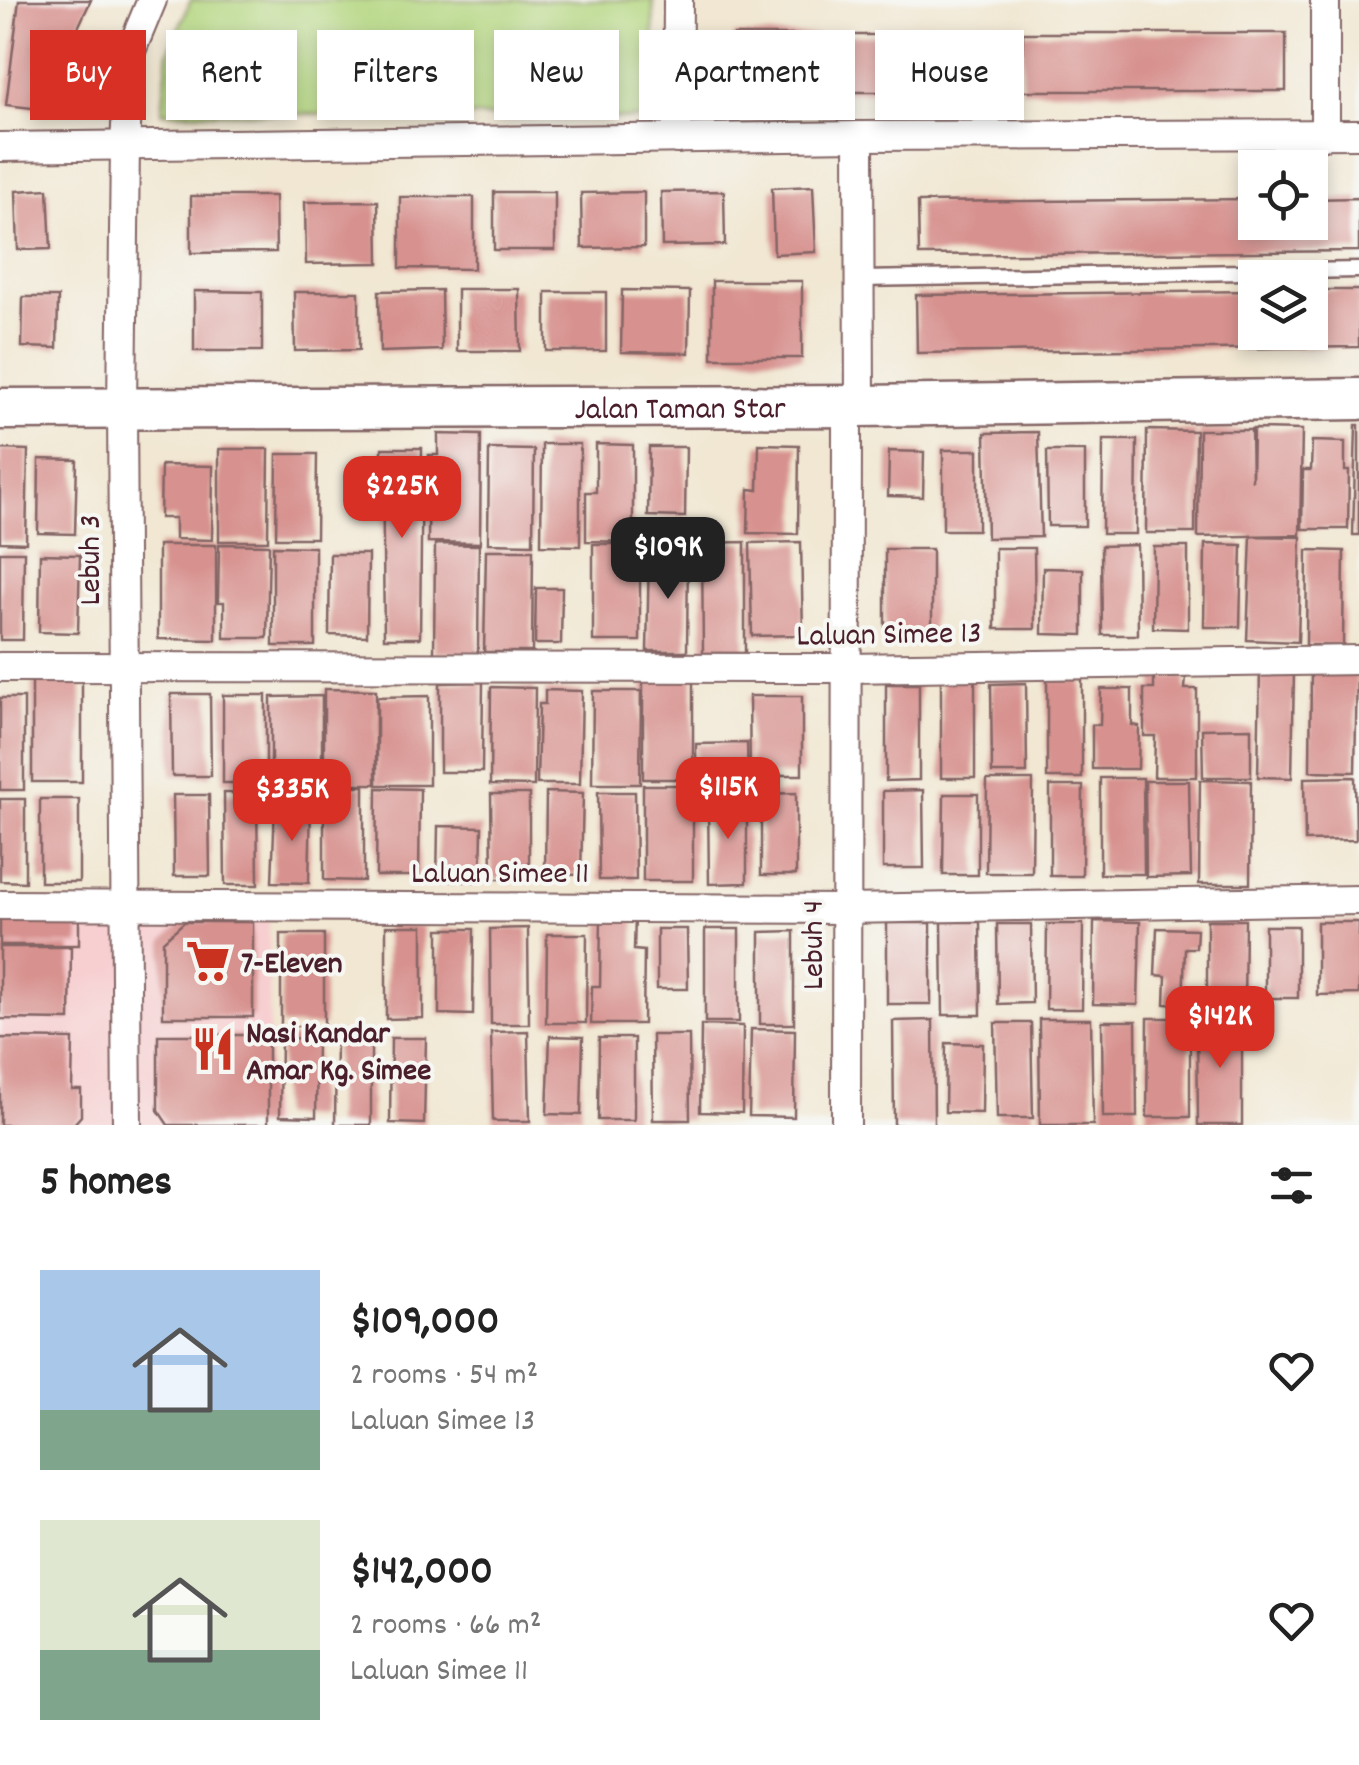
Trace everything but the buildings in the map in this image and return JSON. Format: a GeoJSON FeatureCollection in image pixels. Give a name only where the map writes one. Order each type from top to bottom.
{"type":"FeatureCollection","features":[{"type":"Feature","properties":{"kind":"street","name":"Lebuh 3"},"geometry":{"type":"LineString","coordinates":[[127,1125],[122,410],[125,144],[130,53],[152,0]]}},
{"type":"Feature","properties":{"kind":"street"},"geometry":{"type":"LineString","coordinates":[[678,0],[678,139]]}},
{"type":"Feature","properties":{"kind":"street"},"geometry":{"type":"LineString","coordinates":[[1324,0],[1325,134]]}},
{"type":"Feature","properties":{"kind":"street"},"geometry":{"type":"LineString","coordinates":[[0,147],[1359,134]]}},
{"type":"Feature","properties":{"kind":"street","name":"Lebuh 4"},"geometry":{"type":"LineString","coordinates":[[846,1125],[847,668],[860,278],[859,136]]}},
{"type":"Feature","properties":{"kind":"street","name":"Jalan Taman Star"},"geometry":{"type":"LineString","coordinates":[[0,409],[854,406],[1359,399]]}},
{"type":"Feature","properties":{"kind":"street","name":"Laluan Simee 13"},"geometry":{"type":"LineString","coordinates":[[0,668],[847,668],[1359,660]]}},
{"type":"Feature","properties":{"kind":"street","name":"Laluan Simee 11"},"geometry":{"type":"LineString","coordinates":[[0,905],[846,909],[1359,900]]}},
{"type":"Feature","properties":{"kind":"lane"},"geometry":{"type":"LineString","coordinates":[[860,278],[1359,270]]}},
{"type":"Feature","properties":{"kind":"shaded area"},"geometry":{"type":"Polygon","coordinates":[[[269,904],[270,1125],[0,1125],[0,905],[269,904]]]}},
{"type":"Feature","properties":{"kind":"green space"},"geometry":{"type":"Polygon","coordinates":[[[191,0],[653,0],[654,30],[639,30],[639,119],[619,118],[619,30],[494,30],[494,117],[474,116],[474,30],[317,30],[317,114],[297,114],[297,30],[178,30],[191,0]]]}},
{"type":"Feature","properties":{"kind":"green space"},"geometry":{"type":"Polygon","coordinates":[[[166,73],[166,112],[162,112],[166,73]]]}},
{"type":"Feature","properties":{"kind":"place","name":"7-Eleven"},"geometry":{"type":"Point","coordinates":[208,961]}},
{"type":"Feature","properties":{"kind":"place","name":"Nasi Kandar Amar Kg. Simee"},"geometry":{"type":"Point","coordinates":[213,1049]}}]}
